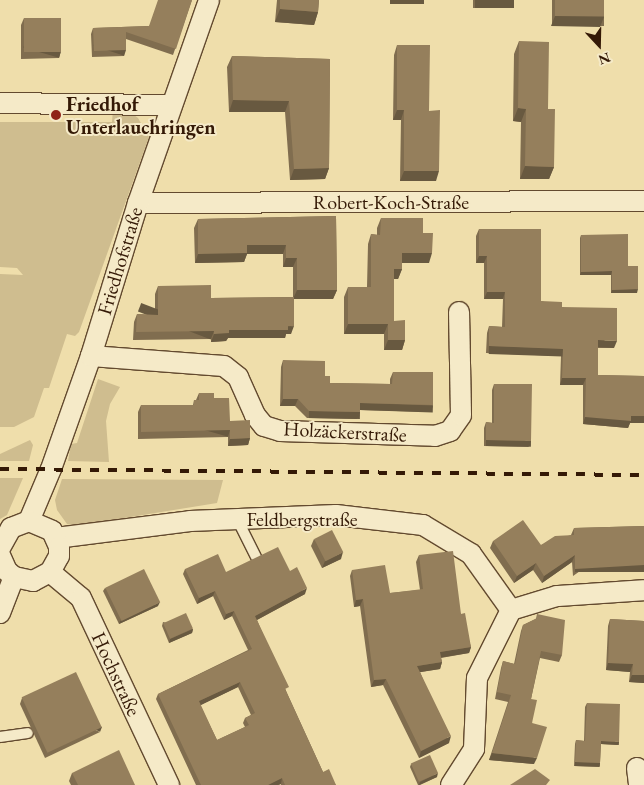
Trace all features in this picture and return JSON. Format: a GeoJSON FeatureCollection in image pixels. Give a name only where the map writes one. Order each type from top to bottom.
{"type":"FeatureCollection","features":[{"type":"Feature","properties":{"kind":"street","name":"Friedhofstraße"},"geometry":{"type":"LineString","coordinates":[[29,521],[91,356],[138,203],[208,0]]}},
{"type":"Feature","properties":{"kind":"street"},"geometry":{"type":"LineString","coordinates":[[0,103],[171,105]]}},
{"type":"Feature","properties":{"kind":"street","name":"Robert-Koch-Straße"},"geometry":{"type":"LineString","coordinates":[[138,203],[644,201]]}},
{"type":"Feature","properties":{"kind":"street","name":"Holzäckerstraße"},"geometry":{"type":"LineString","coordinates":[[91,356],[224,366],[238,377],[255,415],[264,426],[280,431],[435,436],[450,431],[461,415],[459,312]]}},
{"type":"Feature","properties":{"kind":"street","name":"Feldbergstraße"},"geometry":{"type":"LineString","coordinates":[[56,538],[190,521],[336,515],[424,525],[471,554],[511,610]]}},
{"type":"Feature","properties":{"kind":"street"},"geometry":{"type":"LineString","coordinates":[[0,555],[7,571],[14,577],[33,581],[50,572],[59,556],[56,538],[45,526],[29,521],[10,528],[1,540]]}},
{"type":"Feature","properties":{"kind":"street","name":"Hochstraße"},"geometry":{"type":"LineString","coordinates":[[50,572],[81,598],[169,785]]}},
{"type":"Feature","properties":{"kind":"street"},"geometry":{"type":"LineString","coordinates":[[0,613],[14,577]]}},
{"type":"Feature","properties":{"kind":"street"},"geometry":{"type":"LineString","coordinates":[[452,785],[474,749],[477,678],[511,610],[557,596],[644,590]]}},
{"type":"Feature","properties":{"kind":"lane"},"geometry":{"type":"LineString","coordinates":[[237,520],[256,557]]}},
{"type":"Feature","properties":{"kind":"lane"},"geometry":{"type":"LineString","coordinates":[[0,737],[28,733]]}},
{"type":"Feature","properties":{"kind":"shaded area"},"geometry":{"type":"Polygon","coordinates":[[[113,109],[130,112],[138,118],[149,137],[79,332],[75,336],[67,334],[49,388],[44,388],[34,417],[14,427],[0,427],[0,274],[23,275],[17,268],[0,267],[0,122],[112,122],[113,109]]]}},
{"type":"Feature","properties":{"kind":"shaded area"},"geometry":{"type":"Polygon","coordinates":[[[98,379],[120,387],[110,404],[106,421],[109,462],[68,461],[71,444],[77,443],[98,379]]]}},
{"type":"Feature","properties":{"kind":"shaded area"},"geometry":{"type":"Polygon","coordinates":[[[30,440],[33,445],[29,461],[0,461],[0,454],[30,440]]]}},
{"type":"Feature","properties":{"kind":"shaded area"},"geometry":{"type":"Polygon","coordinates":[[[0,478],[23,478],[7,515],[0,519],[0,478]]]}},
{"type":"Feature","properties":{"kind":"shaded area"},"geometry":{"type":"Polygon","coordinates":[[[62,479],[223,480],[217,503],[75,526],[67,524],[57,510],[55,500],[62,479]]]}},
{"type":"Feature","properties":{"kind":"building"},"geometry":{"type":"Polygon","coordinates":[[[158,0],[192,0],[176,49],[126,32],[126,50],[94,51],[93,28],[149,26],[158,0]]]}},
{"type":"Feature","properties":{"kind":"building"},"geometry":{"type":"Polygon","coordinates":[[[280,0],[319,0],[318,12],[280,9],[280,0]]]}},
{"type":"Feature","properties":{"kind":"building"},"geometry":{"type":"Polygon","coordinates":[[[555,0],[604,0],[604,16],[555,16],[555,0]]]}},
{"type":"Feature","properties":{"kind":"building"},"geometry":{"type":"Polygon","coordinates":[[[24,18],[61,18],[61,52],[24,52],[24,18]]]}},
{"type":"Feature","properties":{"kind":"building"},"geometry":{"type":"Polygon","coordinates":[[[519,41],[549,42],[548,109],[555,109],[554,167],[525,166],[526,109],[518,108],[519,41]]]}},
{"type":"Feature","properties":{"kind":"building"},"geometry":{"type":"Polygon","coordinates":[[[397,45],[430,45],[429,111],[440,110],[439,171],[404,171],[404,110],[397,110],[397,45]]]}},
{"type":"Feature","properties":{"kind":"building"},"geometry":{"type":"Polygon","coordinates":[[[232,56],[330,59],[329,168],[294,169],[289,101],[233,100],[232,56]]]}},
{"type":"Feature","properties":{"kind":"building"},"geometry":{"type":"Polygon","coordinates":[[[336,216],[337,290],[297,290],[297,258],[286,258],[286,245],[247,245],[247,253],[198,254],[198,219],[336,216]]]}},
{"type":"Feature","properties":{"kind":"building"},"geometry":{"type":"Polygon","coordinates":[[[381,218],[423,218],[423,233],[433,233],[432,253],[402,253],[402,269],[394,269],[394,321],[405,320],[405,340],[388,340],[388,324],[348,324],[348,287],[371,287],[371,234],[380,235],[381,218]]]}},
{"type":"Feature","properties":{"kind":"building"},"geometry":{"type":"Polygon","coordinates":[[[479,229],[541,229],[541,301],[562,302],[562,307],[617,308],[617,341],[598,340],[598,375],[644,376],[644,416],[631,416],[631,421],[585,417],[586,378],[562,378],[563,349],[489,346],[489,326],[505,327],[505,292],[487,292],[487,256],[479,256],[479,229]]]}},
{"type":"Feature","properties":{"kind":"building"},"geometry":{"type":"Polygon","coordinates":[[[628,234],[628,266],[638,266],[638,289],[612,290],[612,271],[581,272],[581,235],[628,234]]]}},
{"type":"Feature","properties":{"kind":"building"},"geometry":{"type":"Polygon","coordinates":[[[211,285],[211,298],[294,297],[294,326],[288,326],[288,330],[229,330],[229,333],[214,334],[214,331],[136,332],[137,314],[158,315],[158,286],[211,285]]]}},
{"type":"Feature","properties":{"kind":"building"},"geometry":{"type":"Polygon","coordinates":[[[283,360],[325,361],[325,376],[330,376],[330,383],[392,384],[393,372],[433,372],[433,405],[360,403],[360,412],[309,411],[298,399],[283,399],[283,360]]]}},
{"type":"Feature","properties":{"kind":"building"},"geometry":{"type":"Polygon","coordinates":[[[494,384],[532,384],[531,441],[486,440],[486,422],[494,423],[494,384]]]}},
{"type":"Feature","properties":{"kind":"building"},"geometry":{"type":"Polygon","coordinates":[[[199,393],[214,393],[214,398],[229,398],[230,421],[250,420],[250,438],[230,439],[230,430],[141,432],[141,405],[194,405],[194,400],[199,400],[199,393]]]}},
{"type":"Feature","properties":{"kind":"building"},"geometry":{"type":"Polygon","coordinates":[[[523,520],[541,545],[555,536],[574,535],[574,528],[644,526],[644,565],[575,569],[575,555],[544,576],[536,563],[517,576],[493,541],[523,520]]]}},
{"type":"Feature","properties":{"kind":"building"},"geometry":{"type":"Polygon","coordinates":[[[332,530],[343,552],[326,561],[314,539],[332,530]]]}},
{"type":"Feature","properties":{"kind":"building"},"geometry":{"type":"Polygon","coordinates":[[[278,547],[290,571],[297,567],[307,588],[255,616],[289,687],[285,689],[323,772],[329,769],[336,785],[285,785],[282,778],[268,785],[201,785],[158,694],[252,649],[234,611],[226,614],[215,591],[199,598],[185,569],[218,554],[226,572],[278,547]],[[240,682],[199,701],[217,740],[249,725],[245,718],[255,713],[240,682]]]}},
{"type":"Feature","properties":{"kind":"building"},"geometry":{"type":"Polygon","coordinates":[[[453,551],[461,614],[465,613],[471,647],[440,652],[442,662],[417,666],[451,736],[421,751],[386,679],[374,680],[363,599],[356,600],[352,570],[385,565],[390,593],[423,589],[419,555],[453,551]]]}},
{"type":"Feature","properties":{"kind":"building"},"geometry":{"type":"Polygon","coordinates":[[[144,569],[160,602],[122,621],[105,588],[144,569]]]}},
{"type":"Feature","properties":{"kind":"building"},"geometry":{"type":"Polygon","coordinates":[[[186,613],[193,629],[170,639],[163,623],[186,613]]]}},
{"type":"Feature","properties":{"kind":"building"},"geometry":{"type":"Polygon","coordinates":[[[537,614],[565,620],[562,655],[541,651],[531,699],[537,700],[532,723],[547,727],[537,758],[492,753],[511,695],[497,692],[503,661],[515,664],[523,625],[537,618],[537,614]]]}},
{"type":"Feature","properties":{"kind":"building"},"geometry":{"type":"Polygon","coordinates":[[[610,619],[644,621],[644,675],[632,675],[633,664],[608,663],[610,619]]]}},
{"type":"Feature","properties":{"kind":"building"},"geometry":{"type":"Polygon","coordinates":[[[76,672],[102,727],[47,753],[22,697],[76,672]]]}},
{"type":"Feature","properties":{"kind":"building"},"geometry":{"type":"Polygon","coordinates":[[[587,703],[620,704],[619,742],[601,741],[600,763],[575,762],[576,740],[585,741],[587,703]]]}},
{"type":"Feature","properties":{"kind":"building"},"geometry":{"type":"Polygon","coordinates":[[[119,750],[135,785],[78,785],[72,773],[119,750]]]}},
{"type":"Feature","properties":{"kind":"building"},"geometry":{"type":"Polygon","coordinates":[[[430,755],[438,773],[419,782],[411,764],[430,755]]]}},
{"type":"Feature","properties":{"kind":"building"},"geometry":{"type":"Polygon","coordinates":[[[535,769],[550,780],[546,785],[510,785],[535,769]]]}},
{"type":"Feature","properties":{"kind":"railway"},"geometry":{"type":"LineString","coordinates":[[0,469],[644,475]]}},
{"type":"Feature","properties":{"kind":"place","name":"Friedhof Unterlauchringen"},"geometry":{"type":"Point","coordinates":[56,115]}}]}
